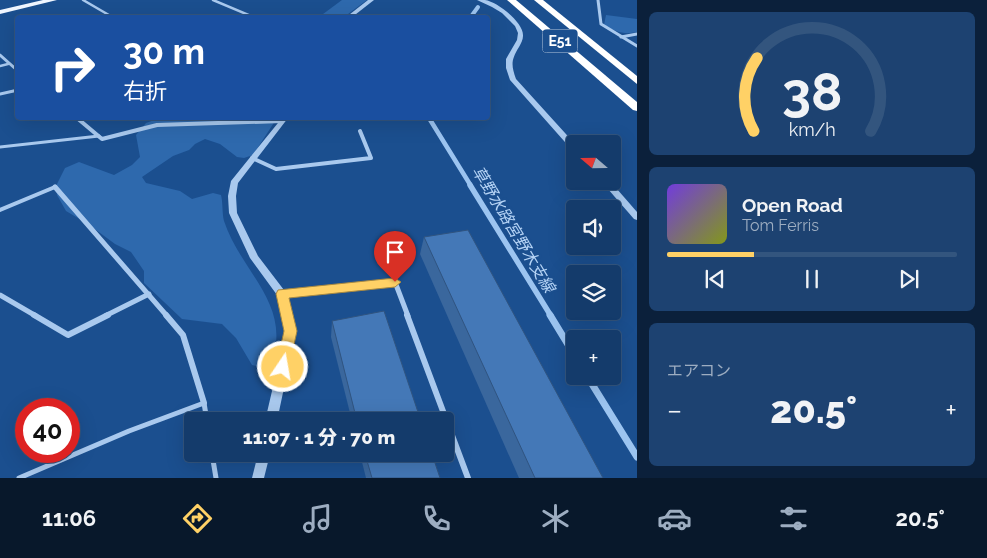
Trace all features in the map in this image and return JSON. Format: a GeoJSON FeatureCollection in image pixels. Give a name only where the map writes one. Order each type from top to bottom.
{"type":"FeatureCollection","features":[{"type":"Feature","properties":{"kind":"highway","name":"E51"},"geometry":{"type":"LineString","coordinates":[[511,0],[637,108]]}},
{"type":"Feature","properties":{"kind":"highway","name":"E51"},"geometry":{"type":"LineString","coordinates":[[538,0],[635,79]]}},
{"type":"Feature","properties":{"kind":"main road"},"geometry":{"type":"LineString","coordinates":[[0,12],[53,0]]}},
{"type":"Feature","properties":{"kind":"street"},"geometry":{"type":"LineString","coordinates":[[351,15],[371,0]]}},
{"type":"Feature","properties":{"kind":"street"},"geometry":{"type":"LineString","coordinates":[[480,0],[492,2],[519,25],[522,31],[520,42],[510,54],[507,62],[513,80],[566,138]]}},
{"type":"Feature","properties":{"kind":"street"},"geometry":{"type":"LineString","coordinates":[[598,0],[601,24],[637,46]]}},
{"type":"Feature","properties":{"kind":"street"},"geometry":{"type":"LineString","coordinates":[[620,37],[637,34]]}},
{"type":"Feature","properties":{"kind":"street"},"geometry":{"type":"LineString","coordinates":[[0,56],[15,69]]}},
{"type":"Feature","properties":{"kind":"street"},"geometry":{"type":"LineString","coordinates":[[79,120],[102,139],[157,125],[262,120]]}},
{"type":"Feature","properties":{"kind":"street"},"geometry":{"type":"LineString","coordinates":[[273,412],[291,331],[282,294],[254,258],[233,213],[232,196],[234,183],[282,120]]}},
{"type":"Feature","properties":{"kind":"street"},"geometry":{"type":"LineString","coordinates":[[252,158],[276,169],[371,158],[360,131]]}},
{"type":"Feature","properties":{"kind":"street"},"geometry":{"type":"LineString","coordinates":[[55,187],[149,294],[182,335],[204,402]]}},
{"type":"Feature","properties":{"kind":"street"},"geometry":{"type":"LineString","coordinates":[[613,190],[637,216]]}},
{"type":"Feature","properties":{"kind":"street"},"geometry":{"type":"LineString","coordinates":[[282,294],[395,282],[468,478]]}},
{"type":"Feature","properties":{"kind":"street"},"geometry":{"type":"LineString","coordinates":[[0,295],[68,335],[149,294]]}},
{"type":"Feature","properties":{"kind":"street"},"geometry":{"type":"LineString","coordinates":[[258,478],[262,462]]}},
{"type":"Feature","properties":{"kind":"lane"},"geometry":{"type":"LineString","coordinates":[[83,0],[109,15]]}},
{"type":"Feature","properties":{"kind":"lane"},"geometry":{"type":"LineString","coordinates":[[213,0],[249,15]]}},
{"type":"Feature","properties":{"kind":"lane"},"geometry":{"type":"LineString","coordinates":[[0,66],[8,64]]}},
{"type":"Feature","properties":{"kind":"lane"},"geometry":{"type":"LineString","coordinates":[[0,94],[15,91]]}},
{"type":"Feature","properties":{"kind":"lane"},"geometry":{"type":"LineString","coordinates":[[0,147],[99,136]]}},
{"type":"Feature","properties":{"kind":"lane"},"geometry":{"type":"LineString","coordinates":[[0,210],[55,187]]}},
{"type":"Feature","properties":{"kind":"lane"},"geometry":{"type":"LineString","coordinates":[[19,478],[129,431],[204,402],[206,412]]}},
{"type":"Feature","properties":{"kind":"lane"},"geometry":{"type":"LineString","coordinates":[[213,462],[216,478]]}},
{"type":"Feature","properties":{"kind":"shaded area"},"geometry":{"type":"Polygon","coordinates":[[[342,0],[367,0],[347,15],[322,15],[342,0]]]}},
{"type":"Feature","properties":{"kind":"shaded area"},"geometry":{"type":"Polygon","coordinates":[[[606,15],[637,19],[637,32],[624,33],[604,25],[606,15]]]}},
{"type":"Feature","properties":{"kind":"shaded area"},"geometry":{"type":"Polygon","coordinates":[[[154,120],[276,120],[253,155],[244,158],[237,157],[220,144],[205,139],[195,144],[189,150],[173,156],[142,177],[146,183],[180,191],[192,199],[213,193],[221,195],[224,221],[232,240],[263,292],[271,309],[276,327],[276,347],[269,369],[252,365],[236,338],[222,324],[182,319],[144,283],[144,271],[131,252],[115,244],[88,224],[66,211],[57,195],[56,186],[65,168],[79,162],[114,175],[132,165],[140,157],[136,135],[146,123],[154,120]]]}},
{"type":"Feature","properties":{"kind":"building"},"geometry":{"type":"Polygon","coordinates":[[[468,230],[603,478],[535,478],[424,237],[468,230]]]}},
{"type":"Feature","properties":{"kind":"building"},"geometry":{"type":"Polygon","coordinates":[[[384,311],[418,412],[355,412],[332,321],[384,311]]]}},
{"type":"Feature","properties":{"kind":"building"},"geometry":{"type":"Polygon","coordinates":[[[367,462],[435,462],[440,478],[372,478],[367,462]]]}},
{"type":"Feature","properties":{"kind":"waterway","name":"草野水路宮野木支線"},"geometry":{"type":"LineString","coordinates":[[472,15],[478,7]]}},
{"type":"Feature","properties":{"kind":"waterway","name":"草野水路宮野木支線"},"geometry":{"type":"LineString","coordinates":[[430,120],[471,186]]}},
{"type":"Feature","properties":{"kind":"waterway","name":"草野水路宮野木支線"},"geometry":{"type":"LineString","coordinates":[[470,185],[551,316]]}},
{"type":"Feature","properties":{"kind":"waterway","name":"草野水路宮野木支線"},"geometry":{"type":"LineString","coordinates":[[550,315],[566,341]]}},
{"type":"Feature","properties":{"kind":"waterway","name":"草野水路宮野木支線"},"geometry":{"type":"LineString","coordinates":[[593,385],[637,457]]}},
{"type":"Feature","properties":{"kind":"route"},"geometry":{"type":"LineString","coordinates":[[283,367],[291,331],[282,294],[395,282]]}}]}
